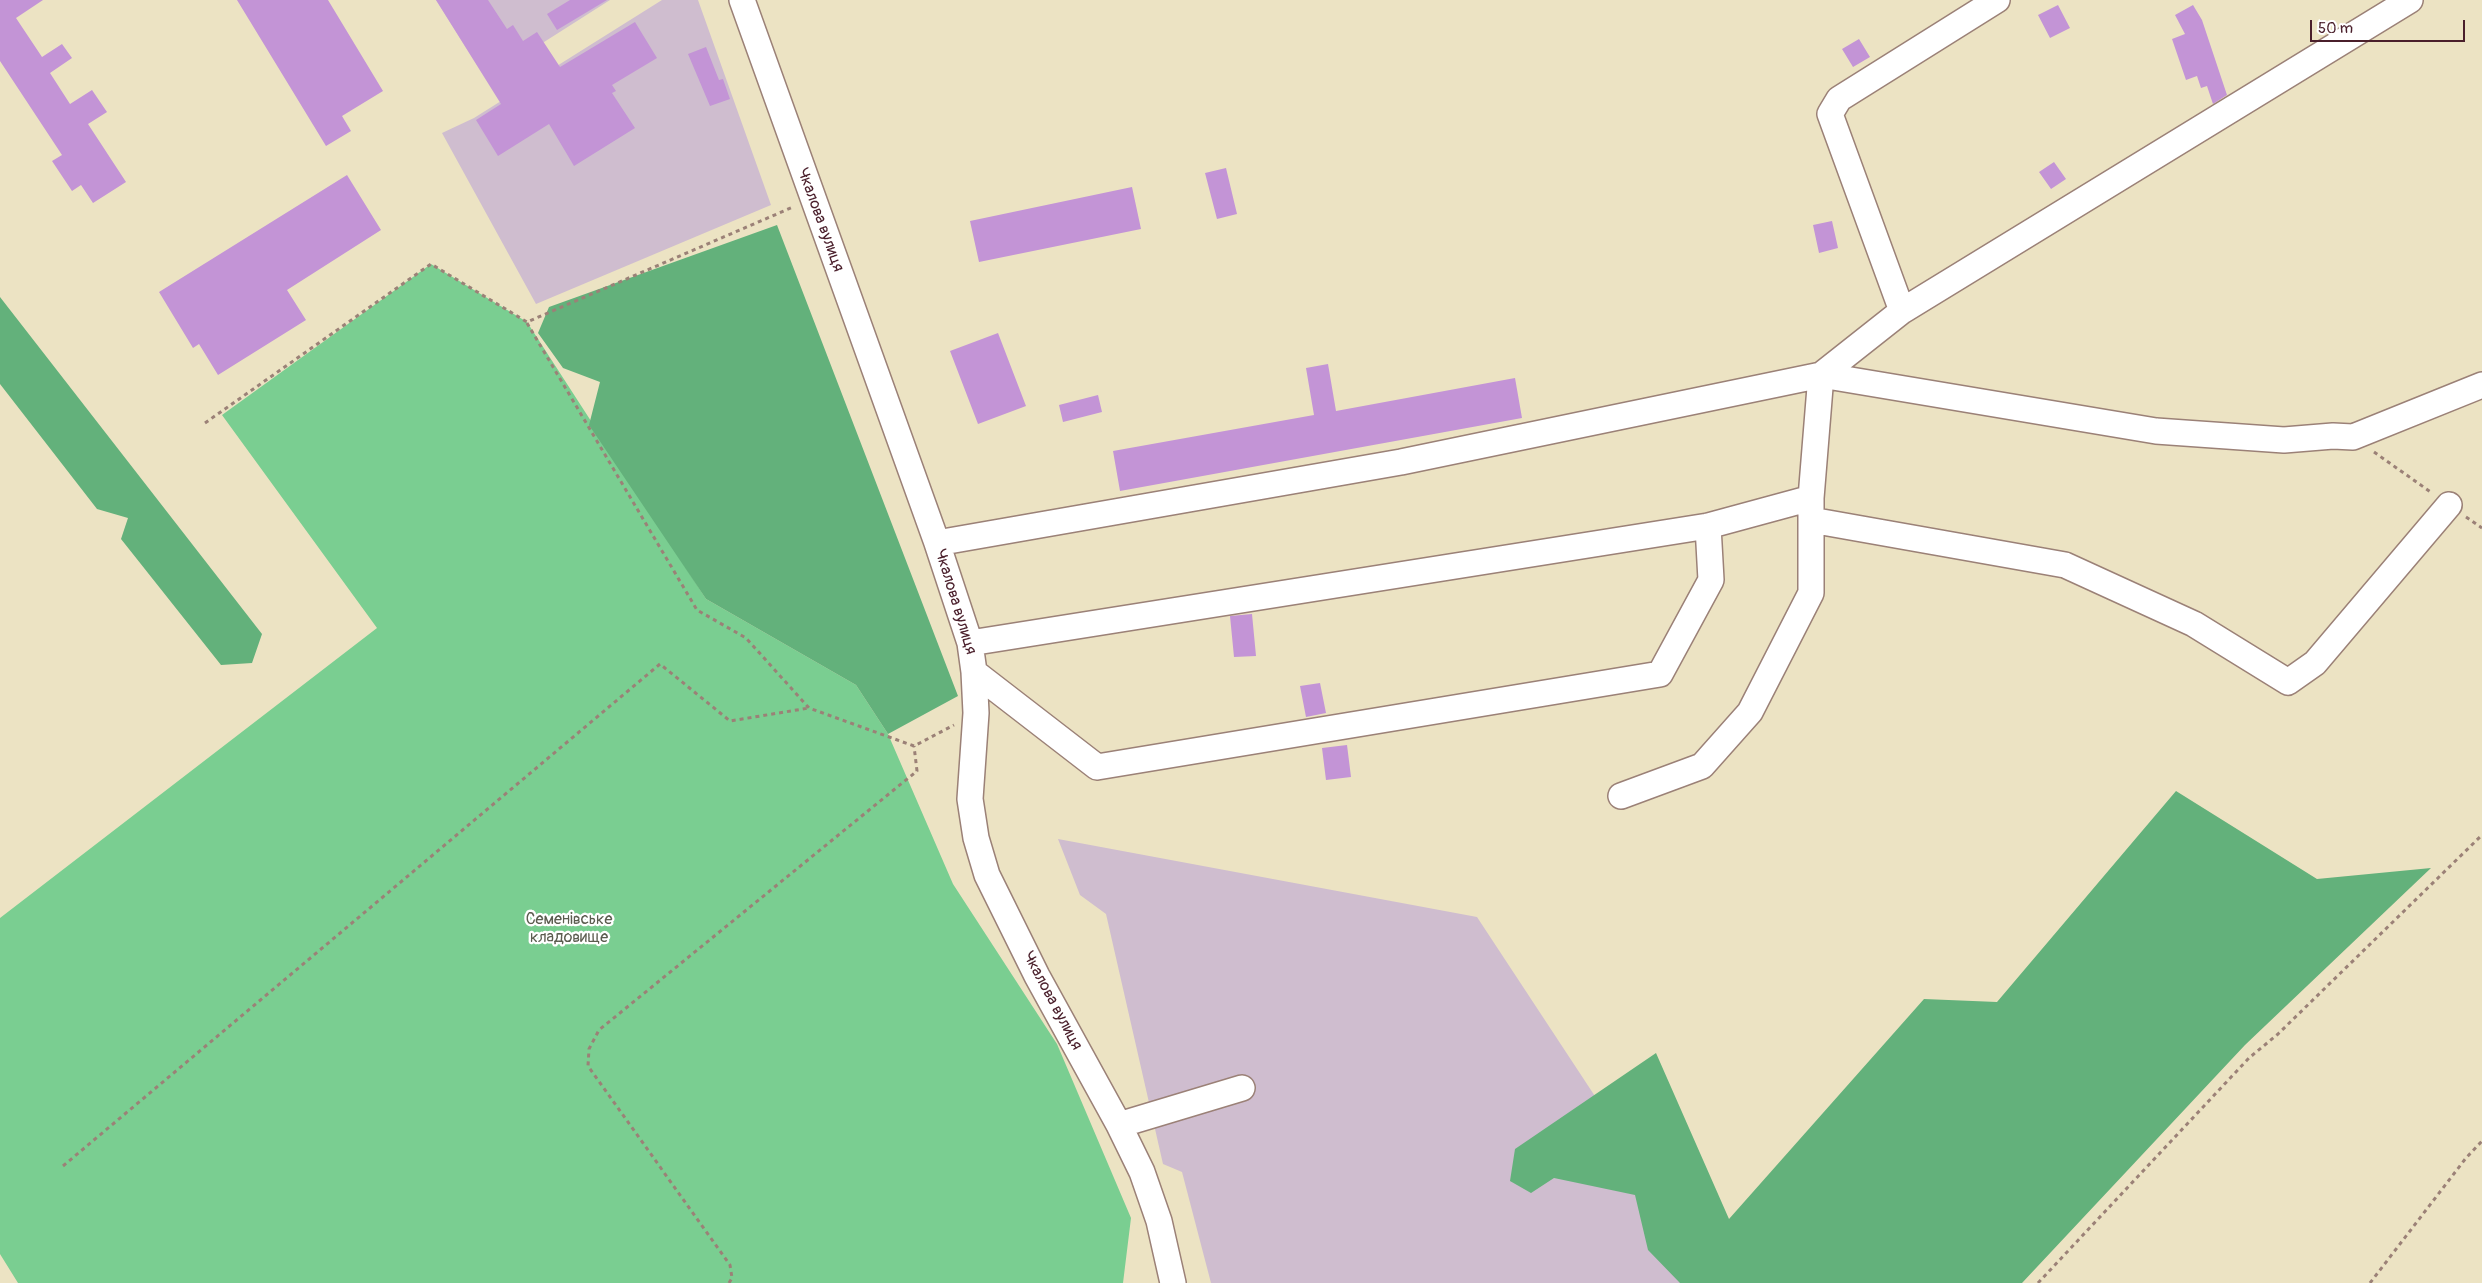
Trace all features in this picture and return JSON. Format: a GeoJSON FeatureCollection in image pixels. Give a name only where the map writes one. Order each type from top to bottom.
{"type":"FeatureCollection","features":[{"type":"Feature","properties":{"kind":"street","name":"Чкалова вулиця"},"geometry":{"type":"LineString","coordinates":[[742,0],[937,543],[970,643],[974,672],[976,713],[970,799],[976,838],[987,875],[1037,976],[1119,1124],[1142,1172],[1159,1221],[1173,1283]]}},
{"type":"Feature","properties":{"kind":"street"},"geometry":{"type":"LineString","coordinates":[[1902,311],[1830,114],[1839,99],[1997,0]]}},
{"type":"Feature","properties":{"kind":"street"},"geometry":{"type":"LineString","coordinates":[[1621,796],[1702,766],[1750,712],[1811,593],[1811,509],[1821,375],[1902,311],[2410,0]]}},
{"type":"Feature","properties":{"kind":"street"},"geometry":{"type":"LineString","coordinates":[[937,543],[1401,462],[1821,375],[2156,431],[2284,440],[2333,436],[2353,437],[2482,385]]}},
{"type":"Feature","properties":{"kind":"street"},"geometry":{"type":"LineString","coordinates":[[970,643],[1811,509],[2065,565],[2194,624],[2288,682],[2315,663],[2449,505]]}},
{"type":"Feature","properties":{"kind":"street"},"geometry":{"type":"LineString","coordinates":[[974,672],[1097,767],[1660,674],[1711,580],[1708,526]]}},
{"type":"Feature","properties":{"kind":"street"},"geometry":{"type":"LineString","coordinates":[[1119,1124],[1242,1088]]}},
{"type":"Feature","properties":{"kind":"path"},"geometry":{"type":"LineString","coordinates":[[527,322],[812,199]]}},
{"type":"Feature","properties":{"kind":"path"},"geometry":{"type":"LineString","coordinates":[[205,423],[431,264],[527,322],[697,610],[746,638],[809,708],[914,746],[976,713]]}},
{"type":"Feature","properties":{"kind":"path"},"geometry":{"type":"LineString","coordinates":[[2353,437],[2449,505]]}},
{"type":"Feature","properties":{"kind":"path"},"geometry":{"type":"LineString","coordinates":[[63,1166],[660,664],[730,721],[809,708]]}},
{"type":"Feature","properties":{"kind":"path"},"geometry":{"type":"LineString","coordinates":[[729,1283],[732,1278],[730,1265],[588,1066],[589,1049],[598,1030],[917,770],[914,746]]}},
{"type":"Feature","properties":{"kind":"path"},"geometry":{"type":"LineString","coordinates":[[2038,1283],[2249,1058],[2278,1034],[2482,835]]}},
{"type":"Feature","properties":{"kind":"path"},"geometry":{"type":"LineString","coordinates":[[2370,1283],[2466,1158],[2482,1141]]}},
{"type":"Feature","properties":{"kind":"shaded area"},"geometry":{"type":"Polygon","coordinates":[[[436,0],[610,0],[486,79],[436,0]]]}},
{"type":"Feature","properties":{"kind":"shaded area"},"geometry":{"type":"Polygon","coordinates":[[[662,0],[698,0],[771,205],[536,304],[442,133],[474,118],[662,0]]]}},
{"type":"Feature","properties":{"kind":"shaded area"},"geometry":{"type":"Polygon","coordinates":[[[1058,839],[1477,917],[1718,1283],[1211,1283],[1182,1172],[1163,1164],[1106,914],[1080,895],[1058,839]]]}},
{"type":"Feature","properties":{"kind":"green space"},"geometry":{"type":"Polygon","coordinates":[[[777,225],[958,696],[888,734],[856,685],[706,599],[589,425],[600,382],[563,368],[538,333],[549,307],[777,225]]]}},
{"type":"Feature","properties":{"kind":"green space","name":"Семенівське кладовище"},"geometry":{"type":"Polygon","coordinates":[[[431,264],[527,322],[706,599],[856,685],[888,734],[953,884],[1057,1044],[1131,1218],[1123,1283],[18,1283],[0,1254],[0,918],[377,628],[222,415],[431,264]]]}},
{"type":"Feature","properties":{"kind":"green space"},"geometry":{"type":"Polygon","coordinates":[[[0,297],[262,634],[252,663],[221,665],[121,539],[128,518],[97,509],[0,384],[0,297]]]}},
{"type":"Feature","properties":{"kind":"green space"},"geometry":{"type":"Polygon","coordinates":[[[2176,791],[2317,879],[2431,868],[2245,1045],[2022,1283],[1680,1283],[1648,1250],[1635,1195],[1554,1178],[1531,1193],[1510,1181],[1515,1149],[1656,1053],[1729,1219],[1924,999],[1997,1002],[2176,791]]]}},
{"type":"Feature","properties":{"kind":"building"},"geometry":{"type":"Polygon","coordinates":[[[0,0],[43,0],[16,18],[42,57],[62,44],[72,58],[50,73],[70,104],[92,90],[107,112],[88,124],[126,182],[93,203],[81,185],[72,191],[52,161],[62,155],[0,61],[0,0]]]}},
{"type":"Feature","properties":{"kind":"building"},"geometry":{"type":"Polygon","coordinates":[[[237,0],[328,0],[383,91],[342,116],[351,131],[326,146],[237,0]]]}},
{"type":"Feature","properties":{"kind":"building"},"geometry":{"type":"Polygon","coordinates":[[[436,0],[488,0],[507,29],[513,25],[523,41],[537,32],[560,67],[635,22],[657,58],[612,85],[616,91],[612,93],[635,128],[574,166],[549,124],[498,156],[476,120],[501,104],[436,0]]]}},
{"type":"Feature","properties":{"kind":"building"},"geometry":{"type":"Polygon","coordinates":[[[570,0],[607,0],[557,30],[547,14],[570,0]]]}},
{"type":"Feature","properties":{"kind":"building"},"geometry":{"type":"Polygon","coordinates":[[[2058,5],[2070,28],[2050,38],[2038,15],[2058,5]]]}},
{"type":"Feature","properties":{"kind":"building"},"geometry":{"type":"Polygon","coordinates":[[[2193,5],[2202,20],[2227,95],[2213,104],[2207,86],[2201,88],[2197,76],[2186,80],[2172,39],[2185,34],[2175,15],[2193,5]]]}},
{"type":"Feature","properties":{"kind":"building"},"geometry":{"type":"Polygon","coordinates":[[[1859,39],[1870,57],[1853,67],[1842,49],[1859,39]]]}},
{"type":"Feature","properties":{"kind":"building"},"geometry":{"type":"Polygon","coordinates":[[[706,47],[719,80],[723,79],[730,99],[710,106],[688,54],[706,47]]]}},
{"type":"Feature","properties":{"kind":"building"},"geometry":{"type":"Polygon","coordinates":[[[2054,162],[2066,179],[2051,189],[2039,172],[2054,162]]]}},
{"type":"Feature","properties":{"kind":"building"},"geometry":{"type":"Polygon","coordinates":[[[1226,168],[1237,214],[1217,219],[1205,173],[1226,168]]]}},
{"type":"Feature","properties":{"kind":"building"},"geometry":{"type":"Polygon","coordinates":[[[347,175],[381,230],[287,290],[306,320],[218,375],[199,344],[193,348],[159,292],[347,175]]]}},
{"type":"Feature","properties":{"kind":"building"},"geometry":{"type":"Polygon","coordinates":[[[1132,187],[1141,229],[979,262],[970,221],[1132,187]]]}},
{"type":"Feature","properties":{"kind":"building"},"geometry":{"type":"Polygon","coordinates":[[[1832,221],[1838,248],[1819,253],[1813,225],[1832,221]]]}},
{"type":"Feature","properties":{"kind":"building"},"geometry":{"type":"Polygon","coordinates":[[[998,333],[1026,406],[978,424],[950,351],[998,333]]]}},
{"type":"Feature","properties":{"kind":"building"},"geometry":{"type":"Polygon","coordinates":[[[1328,364],[1336,411],[1515,378],[1522,418],[1120,491],[1113,451],[1314,415],[1306,368],[1328,364]]]}},
{"type":"Feature","properties":{"kind":"building"},"geometry":{"type":"Polygon","coordinates":[[[1098,395],[1102,412],[1063,422],[1059,405],[1098,395]]]}},
{"type":"Feature","properties":{"kind":"building"},"geometry":{"type":"Polygon","coordinates":[[[1252,614],[1256,656],[1234,657],[1230,616],[1252,614]]]}},
{"type":"Feature","properties":{"kind":"building"},"geometry":{"type":"Polygon","coordinates":[[[1320,683],[1326,713],[1306,717],[1300,686],[1320,683]]]}},
{"type":"Feature","properties":{"kind":"building"},"geometry":{"type":"Polygon","coordinates":[[[1347,745],[1351,777],[1326,780],[1322,748],[1347,745]]]}}]}
